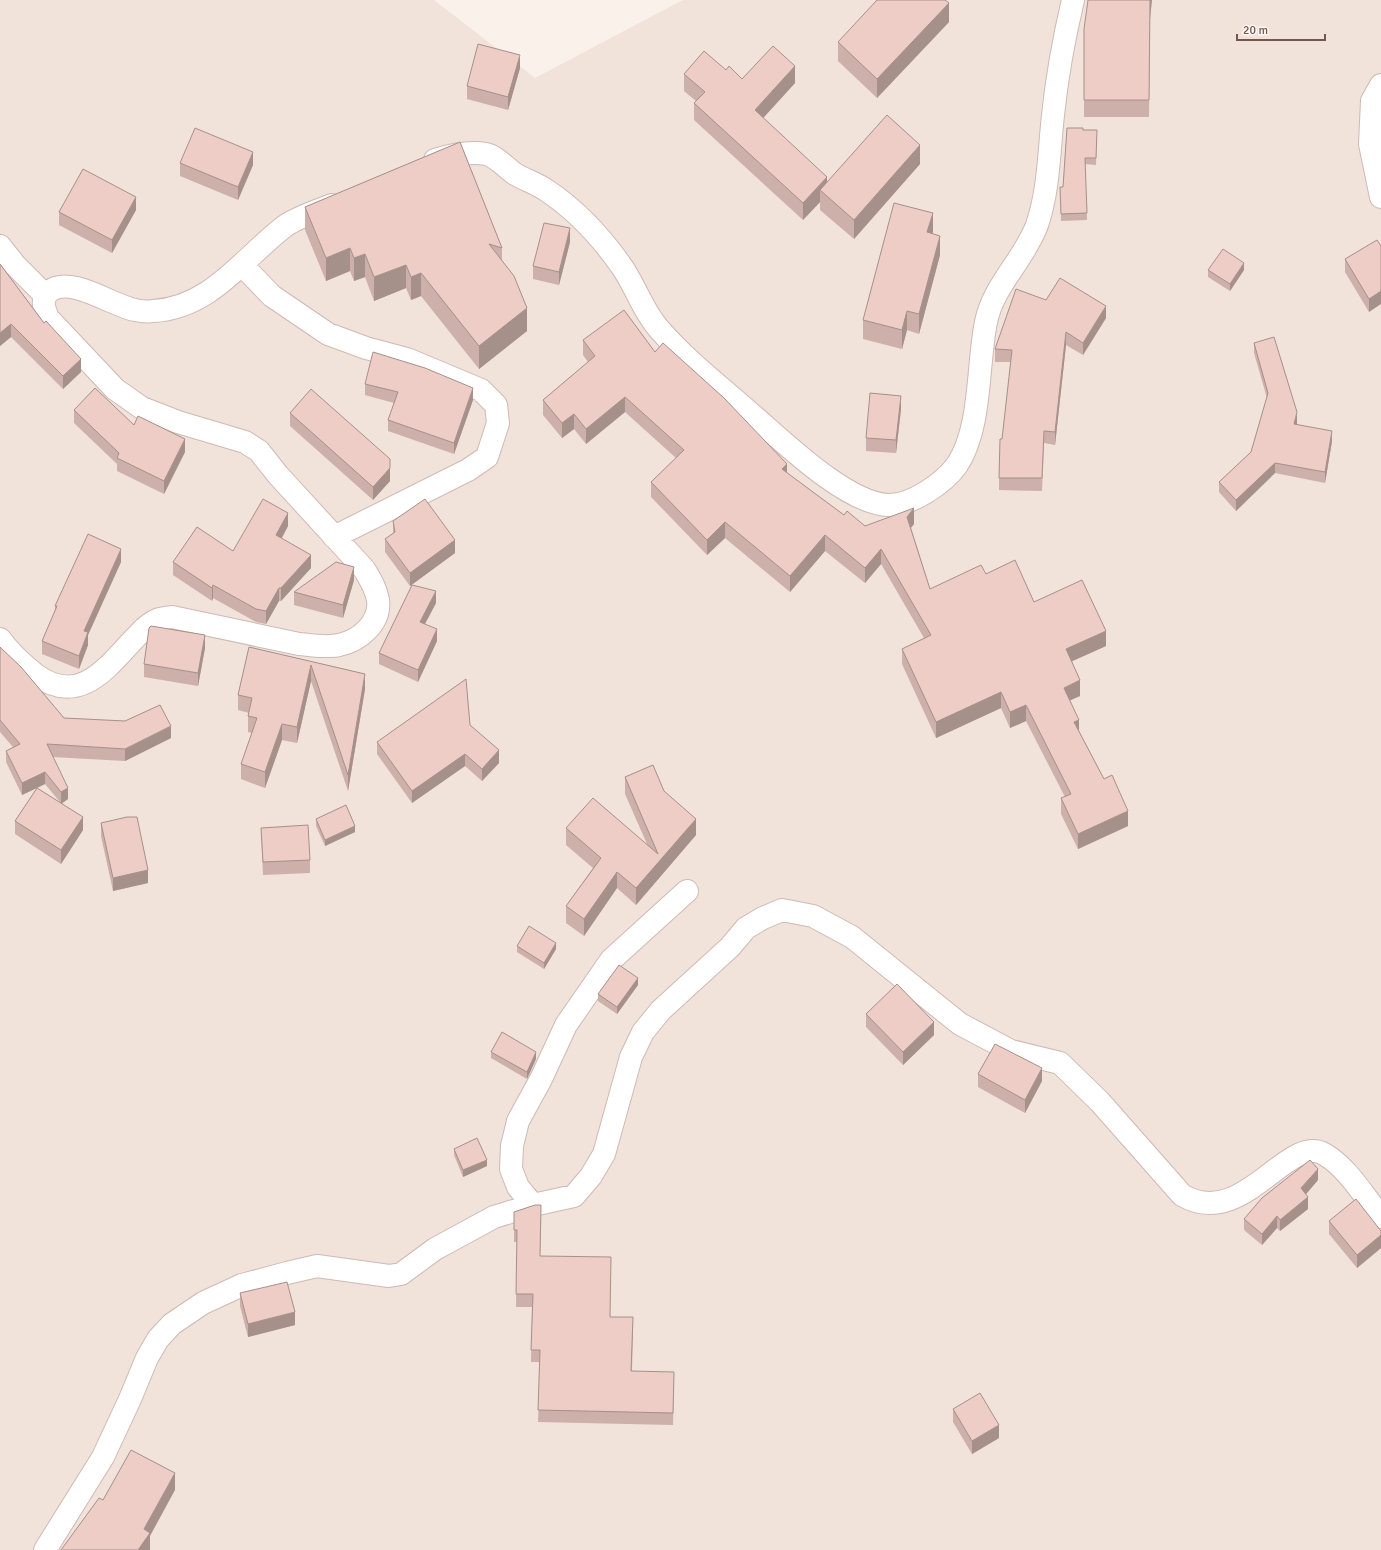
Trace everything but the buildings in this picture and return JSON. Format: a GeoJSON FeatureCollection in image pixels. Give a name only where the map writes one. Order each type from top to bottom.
{"type":"FeatureCollection","features":[{"type":"Feature","properties":{"kind":"street"},"geometry":{"type":"LineString","coordinates":[[420,165],[456,153],[489,154],[516,174],[545,189],[570,209],[598,237],[622,266],[655,324],[679,351],[808,462],[838,484],[865,499],[889,505],[911,501],[937,486],[957,465],[968,439],[976,403],[986,321],[994,298],[1024,253],[1037,224],[1044,193],[1056,89],[1073,0]]}},
{"type":"Feature","properties":{"kind":"street"},"geometry":{"type":"LineString","coordinates":[[1381,85],[1372,101],[1370,144],[1381,197]]}},
{"type":"Feature","properties":{"kind":"street"},"geometry":{"type":"LineString","coordinates":[[0,639],[11,654],[26,667],[43,680],[57,687],[77,686],[93,680],[105,670],[147,625],[158,619],[172,617],[299,644],[338,645],[353,641],[366,632],[375,616],[378,601],[374,585],[364,569],[259,452],[245,442],[178,422],[142,408],[127,399],[115,389],[48,318],[43,305],[46,295],[53,289],[64,286],[78,288],[135,310],[153,311],[177,308],[199,300],[242,265],[286,225],[349,197]]}},
{"type":"Feature","properties":{"kind":"street"},"geometry":{"type":"LineString","coordinates":[[0,246],[15,265],[46,295]]}},
{"type":"Feature","properties":{"kind":"street"},"geometry":{"type":"LineString","coordinates":[[242,265],[272,296],[328,334],[366,348],[407,359],[481,390],[496,405],[498,423],[487,457],[468,470],[334,537]]}},
{"type":"Feature","properties":{"kind":"street"},"geometry":{"type":"LineString","coordinates":[[533,1205],[518,1187],[511,1169],[512,1146],[518,1121],[541,1079],[566,1025],[611,960],[687,891]]}},
{"type":"Feature","properties":{"kind":"street"},"geometry":{"type":"LineString","coordinates":[[45,1550],[103,1457],[147,1358],[158,1339],[172,1324],[203,1303],[242,1285],[294,1271],[317,1266],[389,1276],[401,1274],[435,1249],[494,1217],[533,1205],[574,1196],[591,1176],[604,1154],[631,1057],[643,1032],[660,1010],[730,947],[746,928],[762,918],[782,910],[813,916],[852,937],[960,1024],[1011,1051],[1060,1063],[1100,1102],[1182,1195],[1192,1201],[1208,1204],[1229,1199],[1246,1192],[1297,1154],[1313,1150],[1323,1153],[1344,1171],[1381,1217]]}},
{"type":"Feature","properties":{"kind":"shaded area"},"geometry":{"type":"Polygon","coordinates":[[[0,0],[434,0],[535,78],[683,0],[1381,0],[1381,1550],[0,1550],[0,0]]]}}]}
